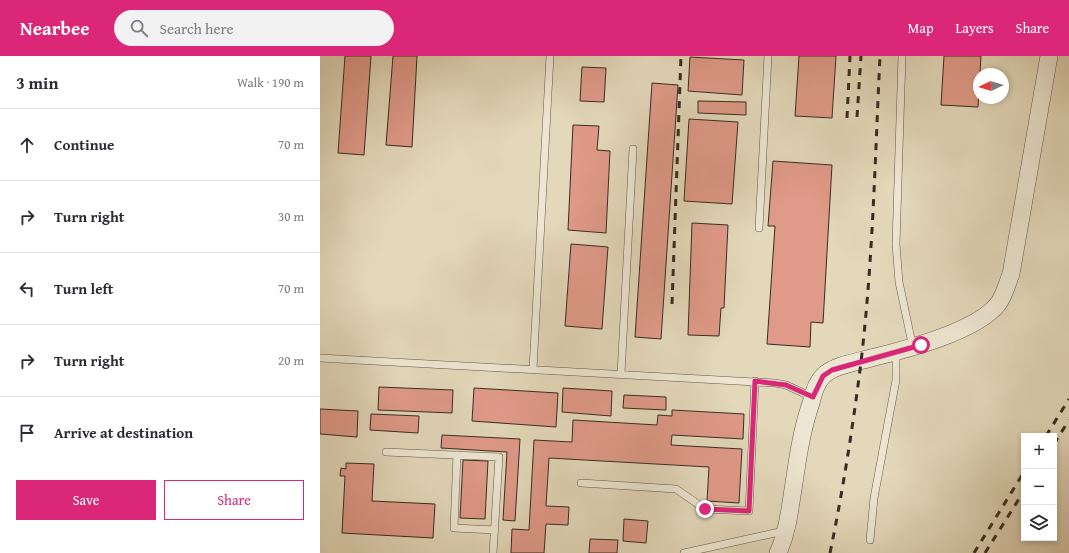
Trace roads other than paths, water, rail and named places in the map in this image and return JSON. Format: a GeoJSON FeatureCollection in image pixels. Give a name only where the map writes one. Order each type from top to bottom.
{"type":"FeatureCollection","features":[{"type":"Feature","properties":{"kind":"street"},"geometry":{"type":"LineString","coordinates":[[778,553],[786,531],[802,434],[813,397],[823,376],[832,370],[913,348],[943,337],[986,315],[997,305],[1005,291],[1011,274],[1049,56]]}},
{"type":"Feature","properties":{"kind":"lane"},"geometry":{"type":"LineString","coordinates":[[534,369],[550,56]]}},
{"type":"Feature","properties":{"kind":"lane"},"geometry":{"type":"LineString","coordinates":[[759,228],[768,56]]}},
{"type":"Feature","properties":{"kind":"lane"},"geometry":{"type":"LineString","coordinates":[[902,56],[896,244],[899,282],[913,348]]}},
{"type":"Feature","properties":{"kind":"lane"},"geometry":{"type":"LineString","coordinates":[[621,374],[633,149]]}},
{"type":"Feature","properties":{"kind":"lane"},"geometry":{"type":"LineString","coordinates":[[870,540],[874,498],[896,380],[896,352]]}},
{"type":"Feature","properties":{"kind":"lane"},"geometry":{"type":"LineString","coordinates":[[320,358],[755,381],[786,385],[813,397]]}},
{"type":"Feature","properties":{"kind":"lane"},"geometry":{"type":"LineString","coordinates":[[581,483],[676,489],[705,509],[749,511],[755,381]]}},
{"type":"Feature","properties":{"kind":"lane"},"geometry":{"type":"LineString","coordinates":[[386,452],[499,457],[493,553]]}},
{"type":"Feature","properties":{"kind":"lane"},"geometry":{"type":"LineString","coordinates":[[457,455],[454,528],[495,530]]}},
{"type":"Feature","properties":{"kind":"lane"},"geometry":{"type":"LineString","coordinates":[[684,553],[786,531]]}},
{"type":"Feature","properties":{"kind":"railway"},"geometry":{"type":"LineString","coordinates":[[672,304],[681,56]]}},
{"type":"Feature","properties":{"kind":"railway"},"geometry":{"type":"LineString","coordinates":[[847,118],[850,56]]}},
{"type":"Feature","properties":{"kind":"railway"},"geometry":{"type":"LineString","coordinates":[[857,117],[861,56]]}},
{"type":"Feature","properties":{"kind":"railway"},"geometry":{"type":"LineString","coordinates":[[830,553],[851,434],[865,324],[873,209],[880,56]]}},
{"type":"Feature","properties":{"kind":"railway"},"geometry":{"type":"LineString","coordinates":[[1048,433],[1069,399]]}},
{"type":"Feature","properties":{"kind":"railway"},"geometry":{"type":"LineString","coordinates":[[1057,439],[1069,420]]}},
{"type":"Feature","properties":{"kind":"railway"},"geometry":{"type":"LineString","coordinates":[[974,553],[1021,477]]}},
{"type":"Feature","properties":{"kind":"railway"},"geometry":{"type":"LineString","coordinates":[[985,553],[1021,496]]}}]}
